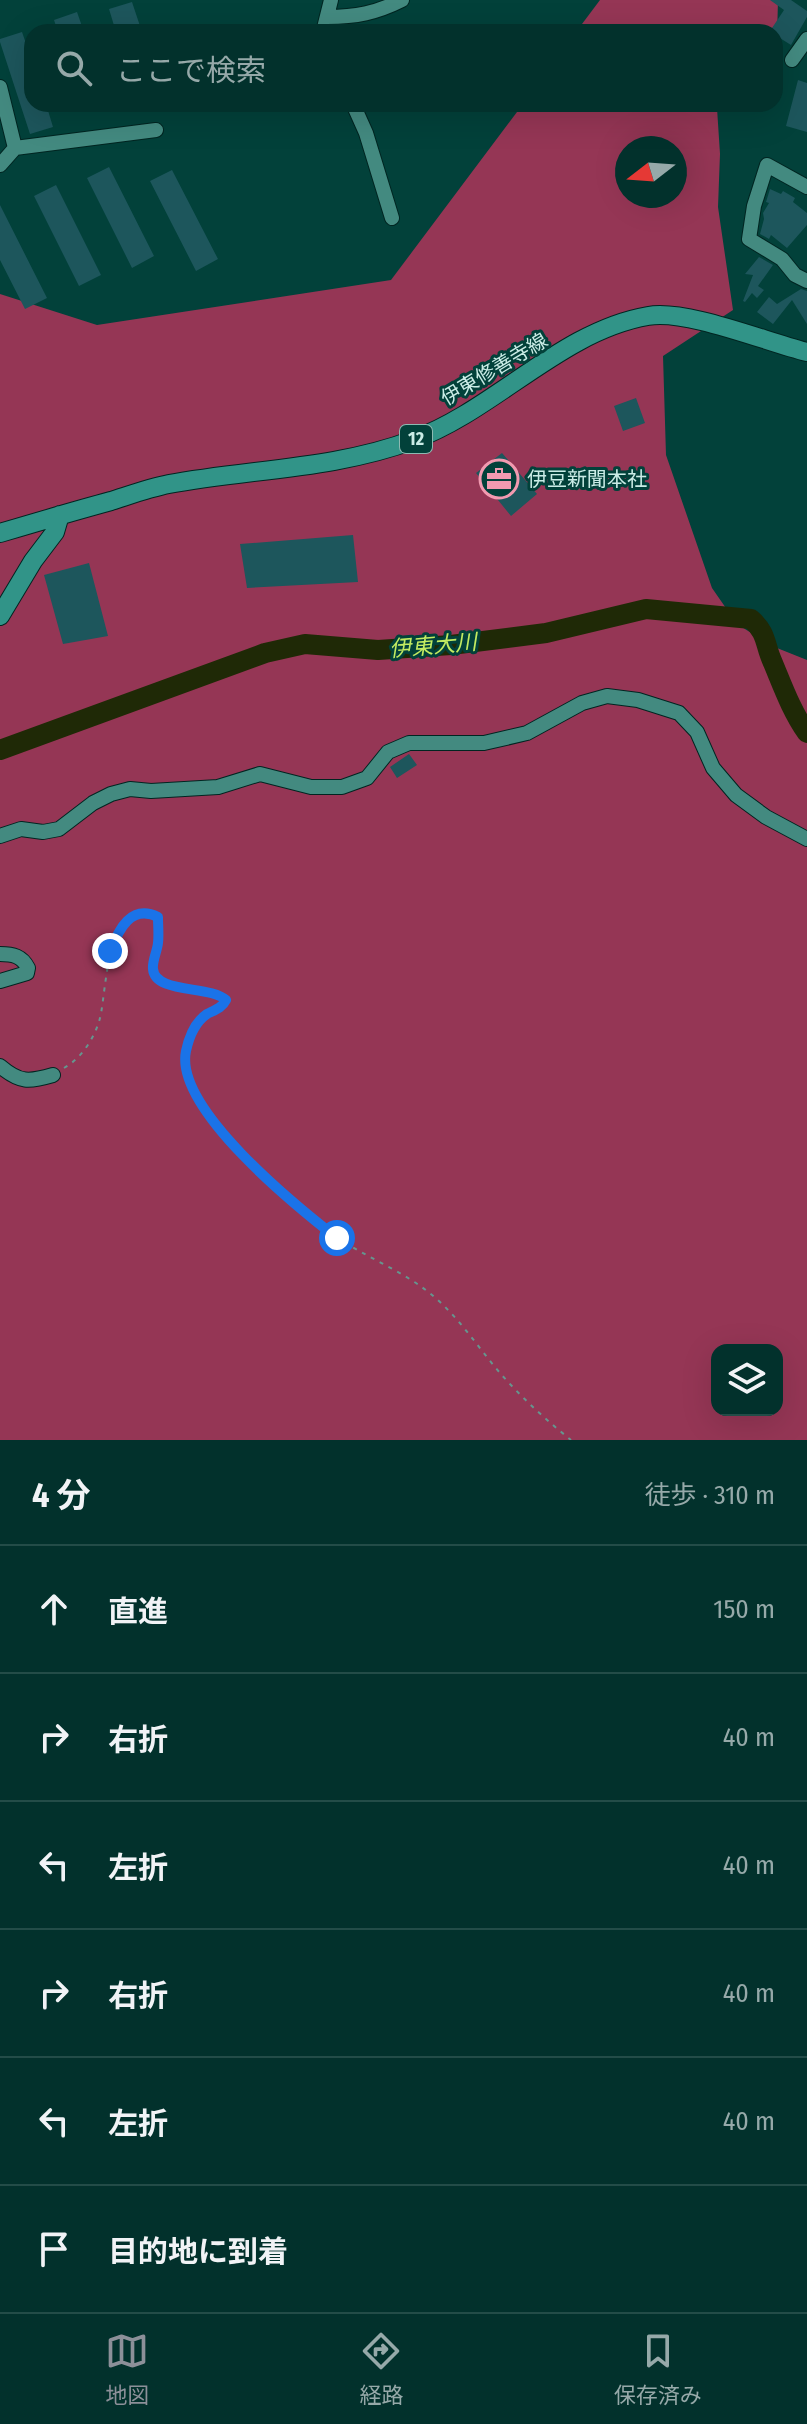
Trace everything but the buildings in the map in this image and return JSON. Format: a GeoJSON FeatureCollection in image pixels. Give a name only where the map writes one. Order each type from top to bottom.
{"type":"FeatureCollection","features":[{"type":"Feature","properties":{"kind":"main road","name":"伊東修善寺線"},"geometry":{"type":"LineString","coordinates":[[0,533],[165,485],[288,466],[337,462],[417,439],[616,323],[652,315],[681,317],[807,352]]}},
{"type":"Feature","properties":{"kind":"main road"},"geometry":{"type":"LineString","coordinates":[[0,616],[33,561],[55,532],[60,515]]}},
{"type":"Feature","properties":{"kind":"street"},"geometry":{"type":"LineString","coordinates":[[325,24],[331,0]]}},
{"type":"Feature","properties":{"kind":"street"},"geometry":{"type":"LineString","coordinates":[[327,17],[366,15],[402,0]]}},
{"type":"Feature","properties":{"kind":"street"},"geometry":{"type":"LineString","coordinates":[[792,60],[807,39]]}},
{"type":"Feature","properties":{"kind":"street"},"geometry":{"type":"LineString","coordinates":[[0,87],[15,148]]}},
{"type":"Feature","properties":{"kind":"street"},"geometry":{"type":"LineString","coordinates":[[357,112],[392,218]]}},
{"type":"Feature","properties":{"kind":"street"},"geometry":{"type":"LineString","coordinates":[[0,165],[15,148],[156,130]]}},
{"type":"Feature","properties":{"kind":"street"},"geometry":{"type":"LineString","coordinates":[[807,187],[767,165],[754,206],[749,239],[782,259],[795,275],[807,281]]}},
{"type":"Feature","properties":{"kind":"street"},"geometry":{"type":"LineString","coordinates":[[0,837],[21,829],[43,832],[59,829],[93,803],[130,789],[151,791],[218,787],[260,774],[311,787],[342,787],[367,778],[388,752],[409,743],[484,743],[527,733],[582,703],[607,696],[638,700],[679,713],[697,732],[713,768],[736,795],[766,817],[807,839]]}},
{"type":"Feature","properties":{"kind":"street"},"geometry":{"type":"LineString","coordinates":[[0,954],[13,954],[28,968],[27,973],[0,981]]}},
{"type":"Feature","properties":{"kind":"street"},"geometry":{"type":"LineString","coordinates":[[0,1066],[19,1079],[32,1081],[53,1075]]}},
{"type":"Feature","properties":{"kind":"path"},"geometry":{"type":"LineString","coordinates":[[53,1075],[70,1065],[86,1048],[99,1020],[110,951],[119,927],[137,913],[150,913],[158,917],[158,943],[153,968],[156,978],[166,985],[219,993],[226,1000],[223,1006],[204,1016],[193,1029],[186,1053],[185,1065],[201,1106],[224,1135],[293,1204],[337,1238],[426,1291],[459,1321],[500,1373],[546,1420],[571,1440]]}},
{"type":"Feature","properties":{"kind":"shaded area"},"geometry":{"type":"Polygon","coordinates":[[[600,0],[778,0],[777,24],[582,24],[600,0]]]}},
{"type":"Feature","properties":{"kind":"shaded area"},"geometry":{"type":"Polygon","coordinates":[[[517,112],[717,112],[720,154],[718,207],[733,310],[663,356],[666,455],[712,588],[737,624],[772,646],[807,660],[807,1440],[0,1440],[0,294],[97,325],[391,280],[517,112]]]}},
{"type":"Feature","properties":{"kind":"waterway","name":"伊東大川"},"geometry":{"type":"LineString","coordinates":[[0,750],[265,653],[305,644],[378,650],[451,645],[546,633],[646,609],[751,619],[763,635],[788,699],[807,733]]}},
{"type":"Feature","properties":{"kind":"place","name":"伊豆新聞本社"},"geometry":{"type":"Point","coordinates":[499,479]}},
{"type":"Feature","properties":{"kind":"route"},"geometry":{"type":"LineString","coordinates":[[110,951],[119,927],[137,913],[150,913],[158,917],[158,943],[153,968],[156,978],[166,985],[219,993],[226,1000],[223,1006],[204,1016],[193,1029],[186,1053],[185,1065],[201,1106],[224,1135],[293,1204],[337,1238]]}}]}
